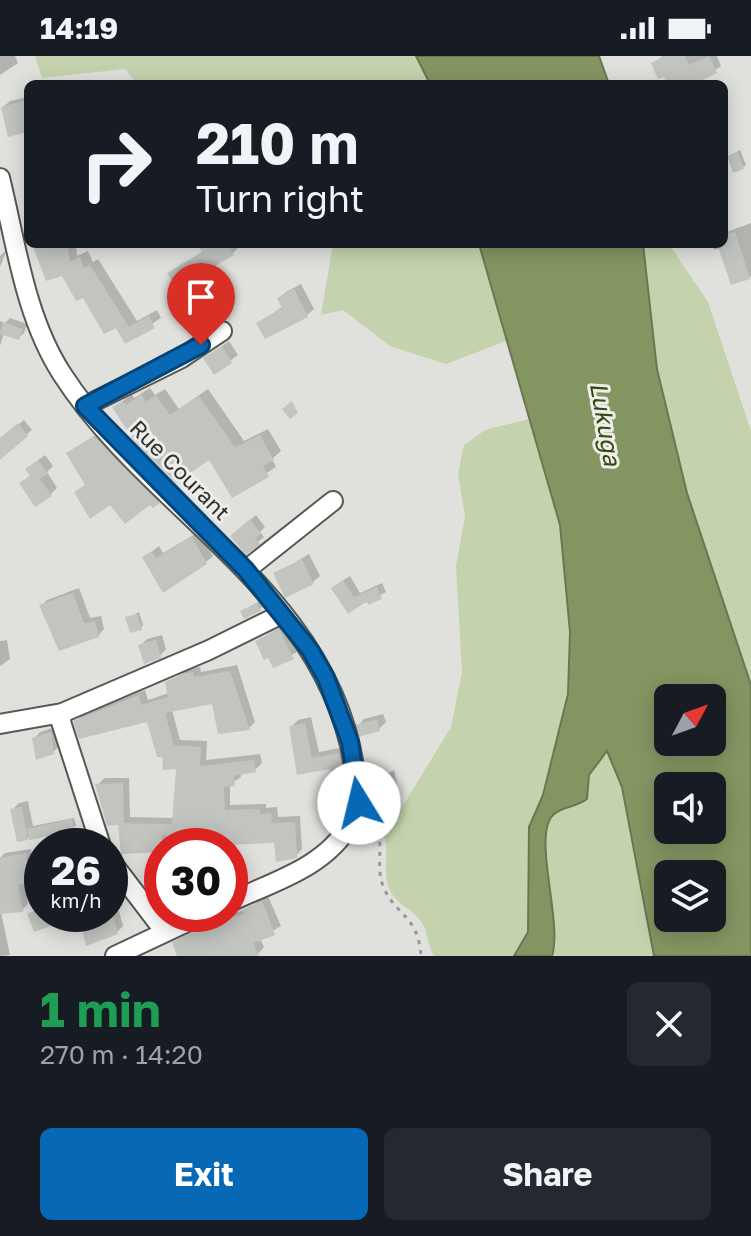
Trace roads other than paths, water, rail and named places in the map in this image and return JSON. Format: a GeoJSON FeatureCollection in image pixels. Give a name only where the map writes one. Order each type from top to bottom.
{"type":"FeatureCollection","features":[{"type":"Feature","properties":{"kind":"street","name":"Rue Courant"},"geometry":{"type":"LineString","coordinates":[[0,178],[36,317],[61,373],[85,406],[246,570],[282,614],[326,678],[350,742],[359,803],[350,825],[309,865],[248,894]]}},
{"type":"Feature","properties":{"kind":"street"},"geometry":{"type":"LineString","coordinates":[[85,406],[180,359],[222,331]]}},
{"type":"Feature","properties":{"kind":"street"},"geometry":{"type":"LineString","coordinates":[[246,570],[333,501]]}},
{"type":"Feature","properties":{"kind":"street"},"geometry":{"type":"LineString","coordinates":[[0,724],[62,713],[209,650],[282,614]]}},
{"type":"Feature","properties":{"kind":"street"},"geometry":{"type":"LineString","coordinates":[[62,713],[61,722],[95,828]]}},
{"type":"Feature","properties":{"kind":"street"},"geometry":{"type":"LineString","coordinates":[[128,884],[144,905]]}},
{"type":"Feature","properties":{"kind":"street"},"geometry":{"type":"LineString","coordinates":[[115,956],[165,932]]}},
{"type":"Feature","properties":{"kind":"water"},"geometry":{"type":"Polygon","coordinates":[[[416,56],[599,56],[608,80],[428,80],[416,56]]]}},
{"type":"Feature","properties":{"kind":"water","name":"Lukuga"},"geometry":{"type":"Polygon","coordinates":[[[480,248],[643,248],[657,369],[687,493],[751,685],[751,956],[654,956],[622,787],[607,751],[589,775],[587,799],[556,812],[547,826],[546,860],[554,923],[552,956],[514,956],[528,932],[529,827],[543,795],[568,694],[570,632],[560,525],[480,248]]]}}]}
